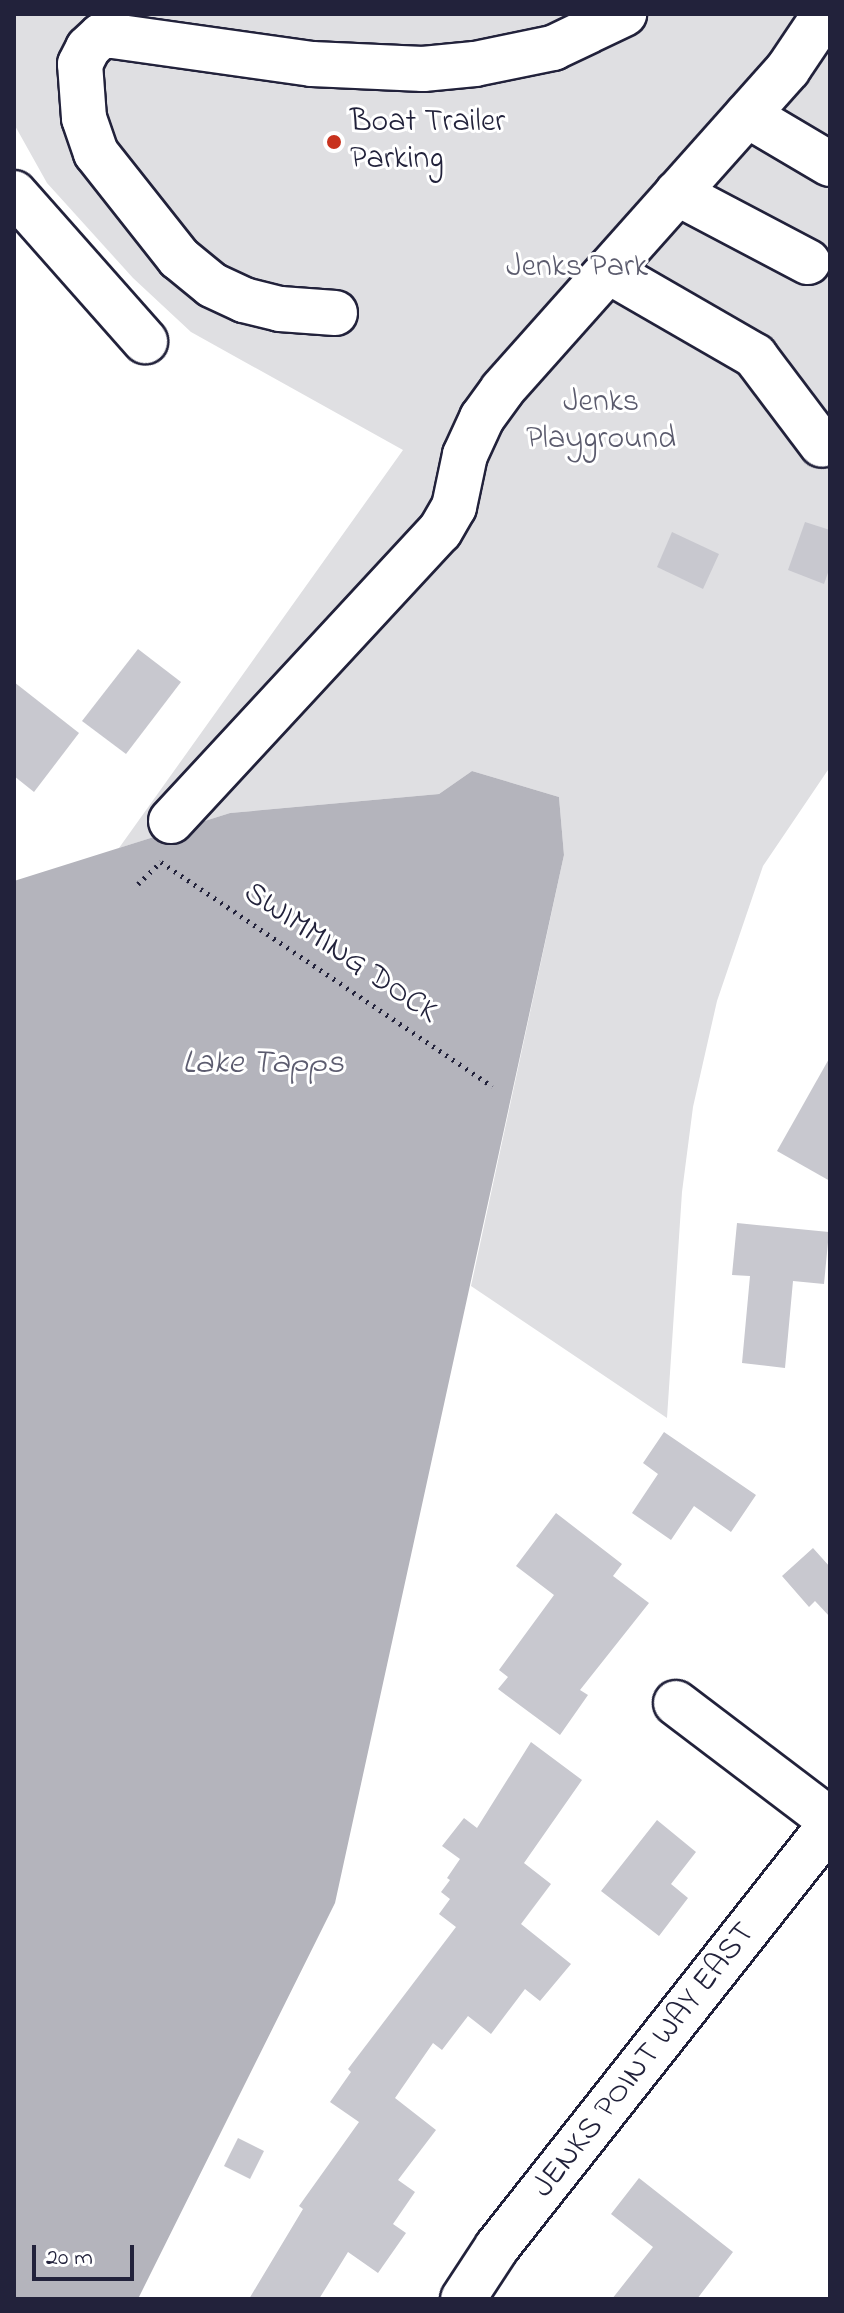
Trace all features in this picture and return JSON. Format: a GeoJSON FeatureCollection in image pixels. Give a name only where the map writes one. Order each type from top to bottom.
{"type":"FeatureCollection","features":[{"type":"Feature","properties":{"kind":"street"},"geometry":{"type":"LineString","coordinates":[[335,313],[280,309],[244,300],[212,285],[179,258],[96,153],[84,118],[80,64],[88,48],[101,36],[113,36],[312,64],[423,69],[475,64],[553,48],[624,14]]}},
{"type":"Feature","properties":{"kind":"street"},"geometry":{"type":"LineString","coordinates":[[171,821],[440,531],[454,507],[465,455],[482,418],[502,390],[788,69],[808,22]]}},
{"type":"Feature","properties":{"kind":"street"},"geometry":{"type":"LineString","coordinates":[[747,115],[830,164]]}},
{"type":"Feature","properties":{"kind":"street"},"geometry":{"type":"LineString","coordinates":[[14,193],[145,341]]}},
{"type":"Feature","properties":{"kind":"street"},"geometry":{"type":"LineString","coordinates":[[677,193],[808,262]]}},
{"type":"Feature","properties":{"kind":"street"},"geometry":{"type":"LineString","coordinates":[[608,271],[755,356],[822,445]]}},
{"type":"Feature","properties":{"kind":"street"},"geometry":{"type":"LineString","coordinates":[[676,1703],[830,1822]]}},
{"type":"Feature","properties":{"kind":"street","name":"JENKS POINT WAY EAST"},"geometry":{"type":"LineString","coordinates":[[463,2299],[497,2247],[830,1822]]}},
{"type":"Feature","properties":{"kind":"path","name":"SWIMMING DOCK"},"geometry":{"type":"LineString","coordinates":[[161,862],[492,1086]]}},
{"type":"Feature","properties":{"kind":"green space","name":"Jenks Park"},"geometry":{"type":"Polygon","coordinates":[[[14,14],[830,14],[830,767],[763,866],[717,1001],[693,1107],[682,1192],[667,1418],[471,1286],[564,855],[559,797],[472,771],[439,794],[230,813],[119,848],[403,450],[191,332],[133,278],[47,183],[14,124],[14,14]]]}},
{"type":"Feature","properties":{"kind":"water","name":"Lake Tapps"},"geometry":{"type":"Polygon","coordinates":[[[472,771],[559,797],[564,855],[335,1903],[138,2299],[14,2299],[14,881],[230,813],[439,794],[472,771]]]}},
{"type":"Feature","properties":{"kind":"building"},"geometry":{"type":"Polygon","coordinates":[[[805,522],[830,530],[830,567],[824,584],[788,570],[805,522]]]}},
{"type":"Feature","properties":{"kind":"building"},"geometry":{"type":"Polygon","coordinates":[[[672,532],[719,554],[703,589],[657,567],[672,532]]]}},
{"type":"Feature","properties":{"kind":"building"},"geometry":{"type":"Polygon","coordinates":[[[138,649],[181,682],[126,754],[82,721],[138,649]]]}},
{"type":"Feature","properties":{"kind":"building"},"geometry":{"type":"Polygon","coordinates":[[[14,682],[79,733],[34,792],[14,776],[14,682]]]}},
{"type":"Feature","properties":{"kind":"building"},"geometry":{"type":"Polygon","coordinates":[[[830,1057],[830,1181],[777,1151],[830,1057]]]}},
{"type":"Feature","properties":{"kind":"building"},"geometry":{"type":"Polygon","coordinates":[[[737,1223],[829,1232],[824,1284],[793,1281],[785,1368],[742,1363],[750,1276],[732,1275],[737,1223]]]}},
{"type":"Feature","properties":{"kind":"building"},"geometry":{"type":"Polygon","coordinates":[[[664,1432],[756,1495],[731,1532],[694,1506],[671,1540],[632,1513],[658,1474],[643,1463],[664,1432]]]}},
{"type":"Feature","properties":{"kind":"building"},"geometry":{"type":"Polygon","coordinates":[[[556,1513],[622,1564],[613,1576],[649,1603],[580,1690],[588,1695],[560,1735],[498,1689],[508,1677],[499,1670],[554,1595],[516,1566],[556,1513]]]}},
{"type":"Feature","properties":{"kind":"building"},"geometry":{"type":"Polygon","coordinates":[[[813,1548],[830,1567],[830,1617],[815,1601],[809,1607],[782,1576],[813,1548]]]}},
{"type":"Feature","properties":{"kind":"building"},"geometry":{"type":"Polygon","coordinates":[[[531,1742],[582,1780],[524,1863],[551,1884],[521,1924],[571,1964],[540,2001],[525,1989],[491,2034],[468,2016],[442,2050],[433,2043],[395,2098],[436,2130],[398,2180],[415,2192],[393,2224],[406,2233],[378,2273],[348,2252],[319,2299],[249,2299],[303,2209],[299,2206],[359,2122],[330,2102],[351,2072],[348,2069],[456,1927],[439,1914],[450,1899],[441,1892],[460,1859],[442,1846],[464,1818],[477,1828],[531,1742]]]}},
{"type":"Feature","properties":{"kind":"building"},"geometry":{"type":"Polygon","coordinates":[[[657,1820],[696,1852],[671,1884],[688,1898],[659,1936],[601,1891],[657,1820]]]}},
{"type":"Feature","properties":{"kind":"building"},"geometry":{"type":"Polygon","coordinates":[[[238,2138],[264,2151],[250,2179],[224,2166],[238,2138]]]}},
{"type":"Feature","properties":{"kind":"building"},"geometry":{"type":"Polygon","coordinates":[[[639,2178],[733,2252],[697,2299],[612,2299],[653,2247],[611,2214],[639,2178]]]}},
{"type":"Feature","properties":{"kind":"place","name":"Boat Trailer Parking"},"geometry":{"type":"Point","coordinates":[334,142]}},
{"type":"Feature","properties":{"kind":"park label","name":"Jenks Playground"},"geometry":{"type":"Point","coordinates":[601,422]}}]}
